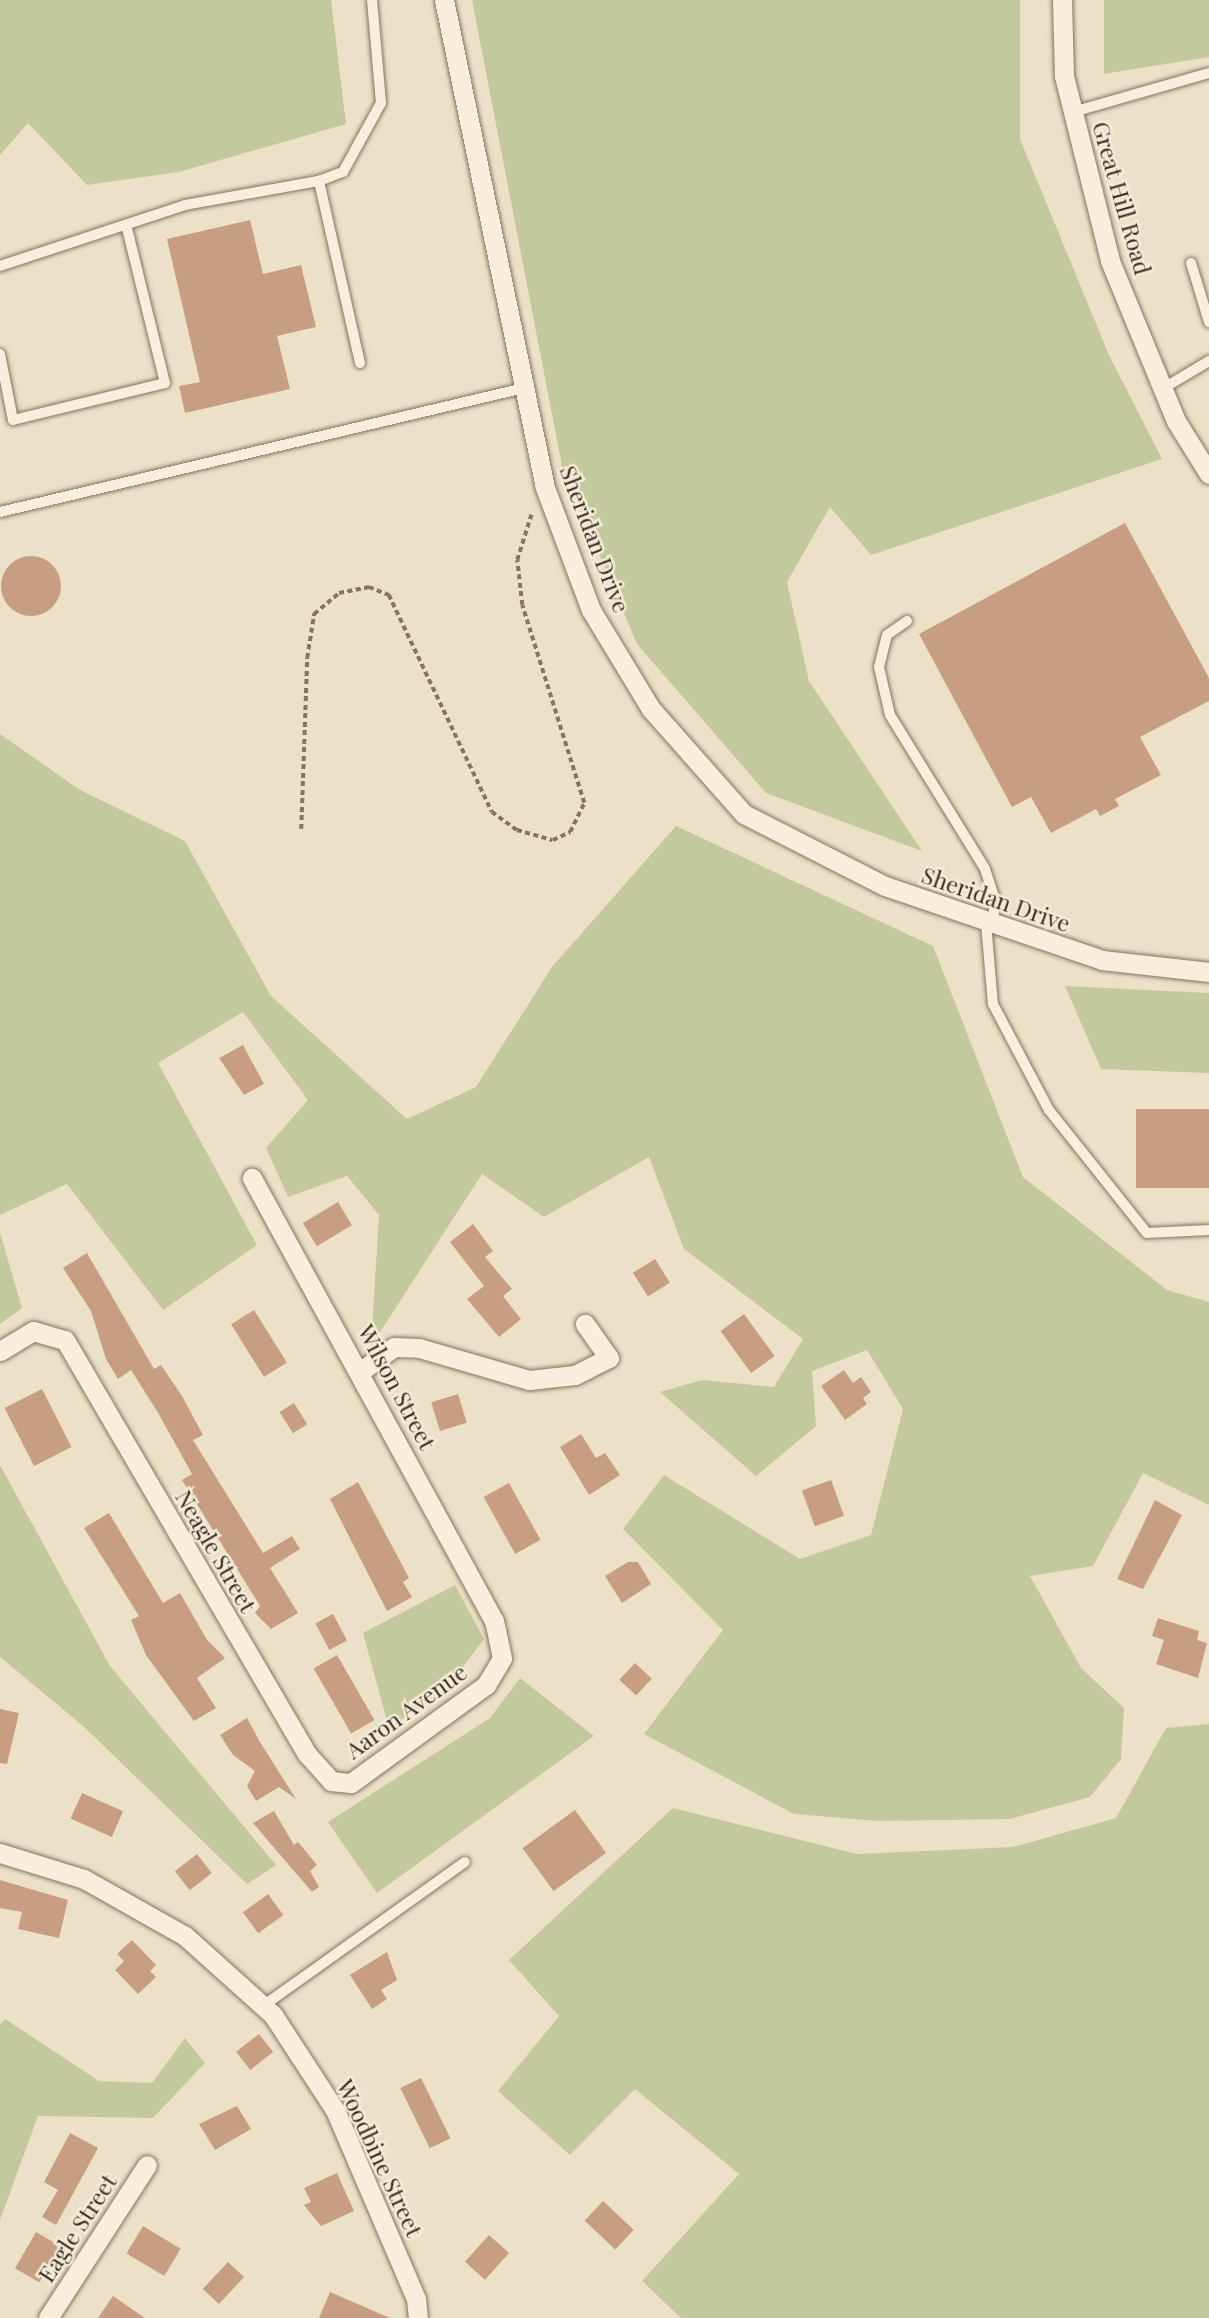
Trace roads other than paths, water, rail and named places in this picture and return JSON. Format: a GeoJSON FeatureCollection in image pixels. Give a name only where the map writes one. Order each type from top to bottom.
{"type":"FeatureCollection","features":[{"type":"Feature","properties":{"kind":"street","name":"Sheridan Drive"},"geometry":{"type":"LineString","coordinates":[[444,0],[544,485],[590,610],[651,709],[744,814],[885,886],[1102,960],[1209,972]]}},
{"type":"Feature","properties":{"kind":"street","name":"Great Hill Road"},"geometry":{"type":"LineString","coordinates":[[1062,0],[1064,76],[1111,261],[1163,389],[1209,474]]}},
{"type":"Feature","properties":{"kind":"street","name":"Wilson Street"},"geometry":{"type":"LineString","coordinates":[[252,1178],[361,1371],[494,1621]]}},
{"type":"Feature","properties":{"kind":"street"},"geometry":{"type":"LineString","coordinates":[[361,1371],[394,1347],[419,1348],[529,1380],[575,1375],[609,1358],[585,1324]]}},
{"type":"Feature","properties":{"kind":"street","name":"Neagle Street"},"geometry":{"type":"LineString","coordinates":[[0,1351],[33,1331],[65,1340],[307,1754],[331,1781]]}},
{"type":"Feature","properties":{"kind":"street","name":"Aaron Avenue"},"geometry":{"type":"LineString","coordinates":[[331,1781],[351,1783],[486,1685],[502,1658],[494,1621]]}},
{"type":"Feature","properties":{"kind":"street","name":"Woodbine Street"},"geometry":{"type":"LineString","coordinates":[[0,1853],[84,1879],[185,1936],[263,2006],[335,2110],[416,2299],[418,2318]]}},
{"type":"Feature","properties":{"kind":"street","name":"Eagle Street"},"geometry":{"type":"LineString","coordinates":[[48,2318],[147,2165]]}},
{"type":"Feature","properties":{"kind":"lane"},"geometry":{"type":"LineString","coordinates":[[0,266],[127,228],[185,205],[319,181],[349,164],[381,103],[372,0]]}},
{"type":"Feature","properties":{"kind":"lane"},"geometry":{"type":"LineString","coordinates":[[1073,112],[1209,73]]}},
{"type":"Feature","properties":{"kind":"lane"},"geometry":{"type":"LineString","coordinates":[[319,181],[360,363]]}},
{"type":"Feature","properties":{"kind":"lane"},"geometry":{"type":"LineString","coordinates":[[0,354],[13,420],[165,383],[127,228]]}},
{"type":"Feature","properties":{"kind":"lane"},"geometry":{"type":"LineString","coordinates":[[1191,263],[1209,323]]}},
{"type":"Feature","properties":{"kind":"lane"},"geometry":{"type":"LineString","coordinates":[[1163,389],[1209,361]]}},
{"type":"Feature","properties":{"kind":"lane"},"geometry":{"type":"LineString","coordinates":[[0,512],[524,388]]}},
{"type":"Feature","properties":{"kind":"lane"},"geometry":{"type":"LineString","coordinates":[[907,621],[887,635],[879,667],[890,715],[985,869],[995,900],[990,924],[993,1004],[1049,1110],[1147,1233],[1209,1230]]}},
{"type":"Feature","properties":{"kind":"lane"},"geometry":{"type":"LineString","coordinates":[[263,2006],[465,1862]]}}]}
